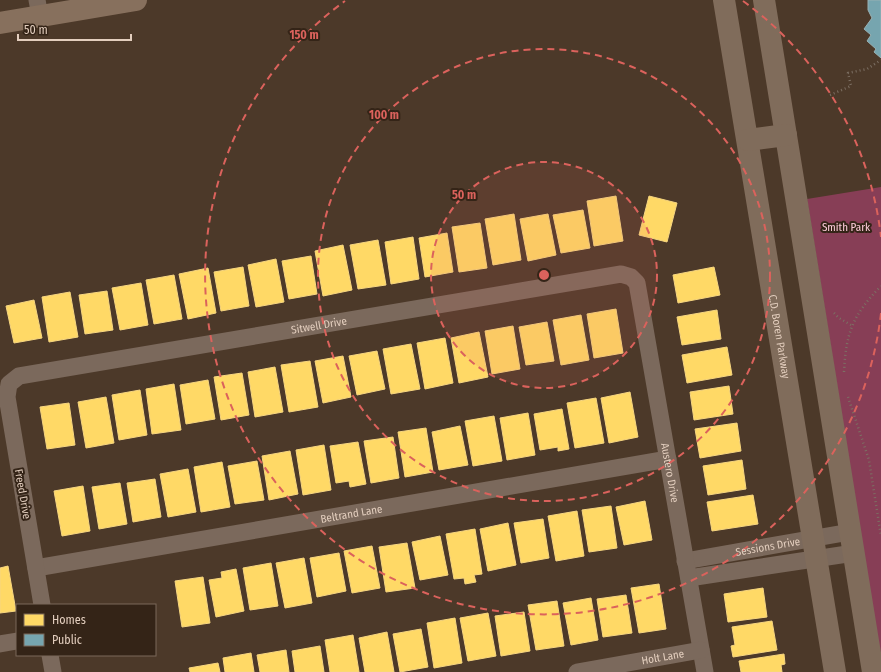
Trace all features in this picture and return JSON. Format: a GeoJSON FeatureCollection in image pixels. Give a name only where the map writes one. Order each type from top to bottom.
{"type":"FeatureCollection","features":[{"type":"Feature","properties":{"kind":"main road"},"geometry":{"type":"LineString","coordinates":[[0,23],[38,8],[136,0]]}},
{"type":"Feature","properties":{"kind":"street","name":"C.D. Boren Parkway"},"geometry":{"type":"LineString","coordinates":[[724,0],[835,672]]}},
{"type":"Feature","properties":{"kind":"street"},"geometry":{"type":"LineString","coordinates":[[764,0],[873,672]]}},
{"type":"Feature","properties":{"kind":"street"},"geometry":{"type":"LineString","coordinates":[[748,140],[786,135]]}},
{"type":"Feature","properties":{"kind":"street","name":"Sitwell Drive"},"geometry":{"type":"LineString","coordinates":[[9,384],[19,376],[621,274],[631,277]]}},
{"type":"Feature","properties":{"kind":"street","name":"Austero Drive"},"geometry":{"type":"LineString","coordinates":[[631,277],[637,283],[705,672]]}},
{"type":"Feature","properties":{"kind":"street","name":"Freed Drive"},"geometry":{"type":"LineString","coordinates":[[9,384],[7,397],[42,604]]}},
{"type":"Feature","properties":{"kind":"street","name":"Beltrand Lane"},"geometry":{"type":"LineString","coordinates":[[36,568],[668,459]]}},
{"type":"Feature","properties":{"kind":"street","name":"Sessions Drive"},"geometry":{"type":"LineString","coordinates":[[688,578],[815,548],[850,532]]}},
{"type":"Feature","properties":{"kind":"street","name":"Sessions Drive"},"geometry":{"type":"LineString","coordinates":[[686,561],[815,548],[854,553]]}},
{"type":"Feature","properties":{"kind":"street"},"geometry":{"type":"LineString","coordinates":[[0,644],[16,641]]}},
{"type":"Feature","properties":{"kind":"street","name":"Holt Lane"},"geometry":{"type":"LineString","coordinates":[[577,672],[701,650]]}},
{"type":"Feature","properties":{"kind":"street"},"geometry":{"type":"LineString","coordinates":[[50,656],[53,672]]}},
{"type":"Feature","properties":{"kind":"path"},"geometry":{"type":"LineString","coordinates":[[830,95],[851,86],[848,73],[867,69],[881,60]]}},
{"type":"Feature","properties":{"kind":"path"},"geometry":{"type":"LineString","coordinates":[[844,379],[845,351],[851,325],[859,311],[881,286]]}},
{"type":"Feature","properties":{"kind":"path"},"geometry":{"type":"LineString","coordinates":[[848,394],[868,460],[881,536]]}},
{"type":"Feature","properties":{"kind":"green space","name":"Smith Park"},"geometry":{"type":"Polygon","coordinates":[[[881,187],[881,659],[807,199],[881,187]]]}},
{"type":"Feature","properties":{"kind":"building: Homes"},"geometry":{"type":"Polygon","coordinates":[[[616,196],[623,241],[594,246],[587,201],[616,196]]]}},
{"type":"Feature","properties":{"kind":"building: Homes"},"geometry":{"type":"Polygon","coordinates":[[[649,196],[677,203],[667,242],[639,235],[649,196]]]}},
{"type":"Feature","properties":{"kind":"building: Homes"},"geometry":{"type":"Polygon","coordinates":[[[583,210],[590,248],[561,253],[553,215],[583,210]]]}},
{"type":"Feature","properties":{"kind":"building: Homes"},"geometry":{"type":"Polygon","coordinates":[[[514,214],[521,260],[493,265],[485,219],[514,214]]]}},
{"type":"Feature","properties":{"kind":"building: Homes"},"geometry":{"type":"Polygon","coordinates":[[[548,214],[556,255],[528,261],[520,219],[548,214]]]}},
{"type":"Feature","properties":{"kind":"building: Homes"},"geometry":{"type":"Polygon","coordinates":[[[480,223],[487,268],[459,272],[452,227],[480,223]]]}},
{"type":"Feature","properties":{"kind":"building: Homes"},"geometry":{"type":"Polygon","coordinates":[[[447,233],[453,272],[425,277],[419,238],[447,233]]]}},
{"type":"Feature","properties":{"kind":"building: Homes"},"geometry":{"type":"Polygon","coordinates":[[[413,237],[419,279],[391,284],[385,242],[413,237]]]}},
{"type":"Feature","properties":{"kind":"building: Homes"},"geometry":{"type":"Polygon","coordinates":[[[378,240],[386,285],[358,289],[350,245],[378,240]]]}},
{"type":"Feature","properties":{"kind":"building: Homes"},"geometry":{"type":"Polygon","coordinates":[[[343,245],[352,290],[323,296],[315,251],[343,245]]]}},
{"type":"Feature","properties":{"kind":"building: Homes"},"geometry":{"type":"Polygon","coordinates":[[[311,256],[317,294],[289,299],[282,261],[311,256]]]}},
{"type":"Feature","properties":{"kind":"building: Homes"},"geometry":{"type":"Polygon","coordinates":[[[276,259],[284,302],[256,307],[248,265],[276,259]]]}},
{"type":"Feature","properties":{"kind":"building: Homes"},"geometry":{"type":"Polygon","coordinates":[[[243,267],[249,306],[221,311],[214,272],[243,267]]]}},
{"type":"Feature","properties":{"kind":"building: Homes"},"geometry":{"type":"Polygon","coordinates":[[[714,267],[720,295],[678,303],[673,275],[714,267]]]}},
{"type":"Feature","properties":{"kind":"building: Homes"},"geometry":{"type":"Polygon","coordinates":[[[208,268],[216,313],[188,319],[179,274],[208,268]]]}},
{"type":"Feature","properties":{"kind":"building: Homes"},"geometry":{"type":"Polygon","coordinates":[[[174,275],[182,319],[154,324],[146,280],[174,275]]]}},
{"type":"Feature","properties":{"kind":"building: Homes"},"geometry":{"type":"Polygon","coordinates":[[[141,283],[148,325],[120,330],[112,288],[141,283]]]}},
{"type":"Feature","properties":{"kind":"building: Homes"},"geometry":{"type":"Polygon","coordinates":[[[107,291],[113,330],[85,334],[79,295],[107,291]]]}},
{"type":"Feature","properties":{"kind":"building: Homes"},"geometry":{"type":"Polygon","coordinates":[[[70,292],[78,337],[49,342],[42,297],[70,292]]]}},
{"type":"Feature","properties":{"kind":"building: Homes"},"geometry":{"type":"Polygon","coordinates":[[[34,300],[42,338],[14,343],[6,306],[34,300]]]}},
{"type":"Feature","properties":{"kind":"building: Homes"},"geometry":{"type":"Polygon","coordinates":[[[616,309],[623,353],[594,358],[587,314],[616,309]]]}},
{"type":"Feature","properties":{"kind":"building: Homes"},"geometry":{"type":"Polygon","coordinates":[[[717,310],[721,339],[682,345],[677,317],[717,310]]]}},
{"type":"Feature","properties":{"kind":"building: Homes"},"geometry":{"type":"Polygon","coordinates":[[[581,315],[589,360],[561,365],[553,320],[581,315]]]}},
{"type":"Feature","properties":{"kind":"building: Homes"},"geometry":{"type":"Polygon","coordinates":[[[547,322],[554,361],[526,365],[519,327],[547,322]]]}},
{"type":"Feature","properties":{"kind":"building: Homes"},"geometry":{"type":"Polygon","coordinates":[[[513,326],[520,369],[492,374],[485,331],[513,326]]]}},
{"type":"Feature","properties":{"kind":"building: Homes"},"geometry":{"type":"Polygon","coordinates":[[[479,332],[488,377],[459,383],[451,338],[479,332]]]}},
{"type":"Feature","properties":{"kind":"building: Homes"},"geometry":{"type":"Polygon","coordinates":[[[445,338],[453,383],[425,389],[417,343],[445,338]]]}},
{"type":"Feature","properties":{"kind":"building: Homes"},"geometry":{"type":"Polygon","coordinates":[[[411,344],[420,389],[391,394],[383,349],[411,344]]]}},
{"type":"Feature","properties":{"kind":"building: Homes"},"geometry":{"type":"Polygon","coordinates":[[[727,347],[732,375],[687,383],[682,355],[727,347]]]}},
{"type":"Feature","properties":{"kind":"building: Homes"},"geometry":{"type":"Polygon","coordinates":[[[377,351],[385,389],[357,395],[349,356],[377,351]]]}},
{"type":"Feature","properties":{"kind":"building: Homes"},"geometry":{"type":"Polygon","coordinates":[[[343,356],[351,397],[323,403],[315,361],[343,356]]]}},
{"type":"Feature","properties":{"kind":"building: Homes"},"geometry":{"type":"Polygon","coordinates":[[[310,361],[318,407],[289,412],[281,365],[310,361]]]}},
{"type":"Feature","properties":{"kind":"building: Homes"},"geometry":{"type":"Polygon","coordinates":[[[275,367],[283,412],[255,417],[248,372],[275,367]]]}},
{"type":"Feature","properties":{"kind":"building: Homes"},"geometry":{"type":"Polygon","coordinates":[[[242,373],[249,415],[221,420],[214,377],[242,373]]]}},
{"type":"Feature","properties":{"kind":"building: Homes"},"geometry":{"type":"Polygon","coordinates":[[[208,380],[215,419],[186,424],[180,385],[208,380]]]}},
{"type":"Feature","properties":{"kind":"building: Homes"},"geometry":{"type":"Polygon","coordinates":[[[174,384],[181,430],[152,434],[146,389],[174,384]]]}},
{"type":"Feature","properties":{"kind":"building: Homes"},"geometry":{"type":"Polygon","coordinates":[[[729,386],[733,414],[694,420],[690,392],[729,386]]]}},
{"type":"Feature","properties":{"kind":"building: Homes"},"geometry":{"type":"Polygon","coordinates":[[[140,390],[147,435],[119,440],[112,395],[140,390]]]}},
{"type":"Feature","properties":{"kind":"building: Homes"},"geometry":{"type":"Polygon","coordinates":[[[630,392],[638,437],[609,443],[601,398],[630,392]]]}},
{"type":"Feature","properties":{"kind":"building: Homes"},"geometry":{"type":"Polygon","coordinates":[[[106,397],[114,443],[86,448],[78,402],[106,397]]]}},
{"type":"Feature","properties":{"kind":"building: Homes"},"geometry":{"type":"Polygon","coordinates":[[[596,398],[604,443],[575,448],[567,403],[596,398]]]}},
{"type":"Feature","properties":{"kind":"building: Homes"},"geometry":{"type":"Polygon","coordinates":[[[69,403],[75,445],[47,449],[40,407],[69,403]]]}},
{"type":"Feature","properties":{"kind":"building: Homes"},"geometry":{"type":"Polygon","coordinates":[[[562,409],[569,449],[558,451],[558,447],[540,450],[534,414],[562,409]]]}},
{"type":"Feature","properties":{"kind":"building: Homes"},"geometry":{"type":"Polygon","coordinates":[[[528,413],[535,455],[507,460],[500,418],[528,413]]]}},
{"type":"Feature","properties":{"kind":"building: Homes"},"geometry":{"type":"Polygon","coordinates":[[[494,416],[502,461],[473,466],[465,421],[494,416]]]}},
{"type":"Feature","properties":{"kind":"building: Homes"},"geometry":{"type":"Polygon","coordinates":[[[737,423],[741,451],[700,458],[695,429],[737,423]]]}},
{"type":"Feature","properties":{"kind":"building: Homes"},"geometry":{"type":"Polygon","coordinates":[[[460,426],[468,465],[439,470],[432,432],[460,426]]]}},
{"type":"Feature","properties":{"kind":"building: Homes"},"geometry":{"type":"Polygon","coordinates":[[[426,428],[433,472],[405,477],[398,432],[426,428]]]}},
{"type":"Feature","properties":{"kind":"building: Homes"},"geometry":{"type":"Polygon","coordinates":[[[393,437],[399,478],[371,483],[364,441],[393,437]]]}},
{"type":"Feature","properties":{"kind":"building: Homes"},"geometry":{"type":"Polygon","coordinates":[[[358,442],[366,484],[350,487],[349,481],[336,483],[330,446],[358,442]]]}},
{"type":"Feature","properties":{"kind":"building: Homes"},"geometry":{"type":"Polygon","coordinates":[[[324,445],[331,490],[303,495],[296,450],[324,445]]]}},
{"type":"Feature","properties":{"kind":"building: Homes"},"geometry":{"type":"Polygon","coordinates":[[[290,451],[298,494],[269,500],[262,456],[290,451]]]}},
{"type":"Feature","properties":{"kind":"building: Homes"},"geometry":{"type":"Polygon","coordinates":[[[742,460],[746,489],[708,495],[703,466],[742,460]]]}},
{"type":"Feature","properties":{"kind":"building: Homes"},"geometry":{"type":"Polygon","coordinates":[[[257,461],[264,500],[235,504],[228,466],[257,461]]]}},
{"type":"Feature","properties":{"kind":"building: Homes"},"geometry":{"type":"Polygon","coordinates":[[[222,462],[230,507],[201,512],[194,467],[222,462]]]}},
{"type":"Feature","properties":{"kind":"building: Homes"},"geometry":{"type":"Polygon","coordinates":[[[188,469],[196,512],[168,517],[160,474],[188,469]]]}},
{"type":"Feature","properties":{"kind":"building: Homes"},"geometry":{"type":"Polygon","coordinates":[[[155,479],[161,517],[133,522],[127,483],[155,479]]]}},
{"type":"Feature","properties":{"kind":"building: Homes"},"geometry":{"type":"Polygon","coordinates":[[[120,483],[127,524],[99,529],[92,487],[120,483]]]}},
{"type":"Feature","properties":{"kind":"building: Homes"},"geometry":{"type":"Polygon","coordinates":[[[83,486],[90,531],[62,536],[54,491],[83,486]]]}},
{"type":"Feature","properties":{"kind":"building: Homes"},"geometry":{"type":"Polygon","coordinates":[[[753,495],[758,524],[712,531],[707,502],[753,495]]]}},
{"type":"Feature","properties":{"kind":"building: Homes"},"geometry":{"type":"Polygon","coordinates":[[[645,501],[652,540],[624,545],[616,507],[645,501]]]}},
{"type":"Feature","properties":{"kind":"building: Homes"},"geometry":{"type":"Polygon","coordinates":[[[611,506],[617,548],[589,552],[582,510],[611,506]]]}},
{"type":"Feature","properties":{"kind":"building: Homes"},"geometry":{"type":"Polygon","coordinates":[[[577,511],[584,556],[556,561],[548,516],[577,511]]]}},
{"type":"Feature","properties":{"kind":"building: Homes"},"geometry":{"type":"Polygon","coordinates":[[[543,519],[549,558],[521,563],[514,523],[543,519]]]}},
{"type":"Feature","properties":{"kind":"building: Homes"},"geometry":{"type":"Polygon","coordinates":[[[508,523],[516,565],[488,571],[480,529],[508,523]]]}},
{"type":"Feature","properties":{"kind":"building: Homes"},"geometry":{"type":"Polygon","coordinates":[[[475,529],[482,574],[474,575],[476,582],[465,584],[464,578],[454,579],[446,534],[475,529]]]}},
{"type":"Feature","properties":{"kind":"building: Homes"},"geometry":{"type":"Polygon","coordinates":[[[440,536],[448,575],[420,580],[412,542],[440,536]]]}},
{"type":"Feature","properties":{"kind":"building: Homes"},"geometry":{"type":"Polygon","coordinates":[[[407,543],[415,588],[386,592],[379,547],[407,543]]]}},
{"type":"Feature","properties":{"kind":"building: Homes"},"geometry":{"type":"Polygon","coordinates":[[[372,546],[380,588],[352,593],[344,551],[372,546]]]}},
{"type":"Feature","properties":{"kind":"building: Homes"},"geometry":{"type":"Polygon","coordinates":[[[339,553],[346,591],[317,597],[310,558],[339,553]]]}},
{"type":"Feature","properties":{"kind":"building: Homes"},"geometry":{"type":"Polygon","coordinates":[[[304,558],[312,603],[285,608],[276,563],[304,558]]]}},
{"type":"Feature","properties":{"kind":"building: Homes"},"geometry":{"type":"Polygon","coordinates":[[[271,563],[278,606],[250,610],[243,568],[271,563]]]}},
{"type":"Feature","properties":{"kind":"building: Homes"},"geometry":{"type":"Polygon","coordinates":[[[8,566],[16,611],[0,613],[0,568],[8,566]]]}},
{"type":"Feature","properties":{"kind":"building: Homes"},"geometry":{"type":"Polygon","coordinates":[[[236,569],[244,611],[216,617],[209,580],[222,578],[221,572],[236,569]]]}},
{"type":"Feature","properties":{"kind":"building: Homes"},"geometry":{"type":"Polygon","coordinates":[[[203,577],[210,623],[182,627],[175,581],[203,577]]]}},
{"type":"Feature","properties":{"kind":"building: Homes"},"geometry":{"type":"Polygon","coordinates":[[[659,584],[666,629],[639,633],[631,588],[659,584]]]}},
{"type":"Feature","properties":{"kind":"building: Homes"},"geometry":{"type":"Polygon","coordinates":[[[763,588],[767,617],[728,622],[724,594],[763,588]]]}},
{"type":"Feature","properties":{"kind":"building: Homes"},"geometry":{"type":"Polygon","coordinates":[[[626,595],[632,633],[603,637],[597,599],[626,595]]]}},
{"type":"Feature","properties":{"kind":"building: Homes"},"geometry":{"type":"Polygon","coordinates":[[[591,598],[598,640],[571,645],[563,603],[591,598]]]}},
{"type":"Feature","properties":{"kind":"building: Homes"},"geometry":{"type":"Polygon","coordinates":[[[557,601],[564,646],[536,650],[528,605],[557,601]]]}},
{"type":"Feature","properties":{"kind":"building: Homes"},"geometry":{"type":"Polygon","coordinates":[[[524,612],[530,651],[501,656],[495,616],[524,612]]]}},
{"type":"Feature","properties":{"kind":"building: Homes"},"geometry":{"type":"Polygon","coordinates":[[[488,613],[496,656],[468,661],[460,618],[488,613]]]}},
{"type":"Feature","properties":{"kind":"building: Homes"},"geometry":{"type":"Polygon","coordinates":[[[455,618],[462,663],[434,668],[427,623],[455,618]]]}},
{"type":"Feature","properties":{"kind":"building: Homes"},"geometry":{"type":"Polygon","coordinates":[[[772,621],[777,650],[733,657],[731,646],[735,645],[732,627],[772,621]]]}},
{"type":"Feature","properties":{"kind":"building: Homes"},"geometry":{"type":"Polygon","coordinates":[[[421,629],[428,667],[400,672],[393,634],[421,629]]]}},
{"type":"Feature","properties":{"kind":"building: Homes"},"geometry":{"type":"Polygon","coordinates":[[[387,632],[394,672],[365,672],[359,638],[387,632]]]}},
{"type":"Feature","properties":{"kind":"building: Homes"},"geometry":{"type":"Polygon","coordinates":[[[353,635],[359,672],[330,672],[325,640],[353,635]]]}},
{"type":"Feature","properties":{"kind":"building: Homes"},"geometry":{"type":"Polygon","coordinates":[[[320,646],[324,672],[295,672],[292,651],[320,646]]]}},
{"type":"Feature","properties":{"kind":"building: Homes"},"geometry":{"type":"Polygon","coordinates":[[[286,650],[289,672],[260,672],[257,655],[286,650]]]}},
{"type":"Feature","properties":{"kind":"building: Homes"},"geometry":{"type":"Polygon","coordinates":[[[251,653],[254,672],[225,672],[223,658],[251,653]]]}},
{"type":"Feature","properties":{"kind":"building: Homes"},"geometry":{"type":"Polygon","coordinates":[[[784,654],[785,664],[781,665],[782,672],[741,672],[739,661],[784,654]]]}},
{"type":"Feature","properties":{"kind":"building: Homes"},"geometry":{"type":"Polygon","coordinates":[[[218,663],[220,672],[190,672],[189,668],[218,663]]]}},
{"type":"Feature","properties":{"kind":"building: Public"},"geometry":{"type":"Polygon","coordinates":[[[868,0],[881,0],[881,58],[874,52],[876,49],[867,41],[871,35],[864,29],[872,18],[868,10],[868,0]]]}}]}
